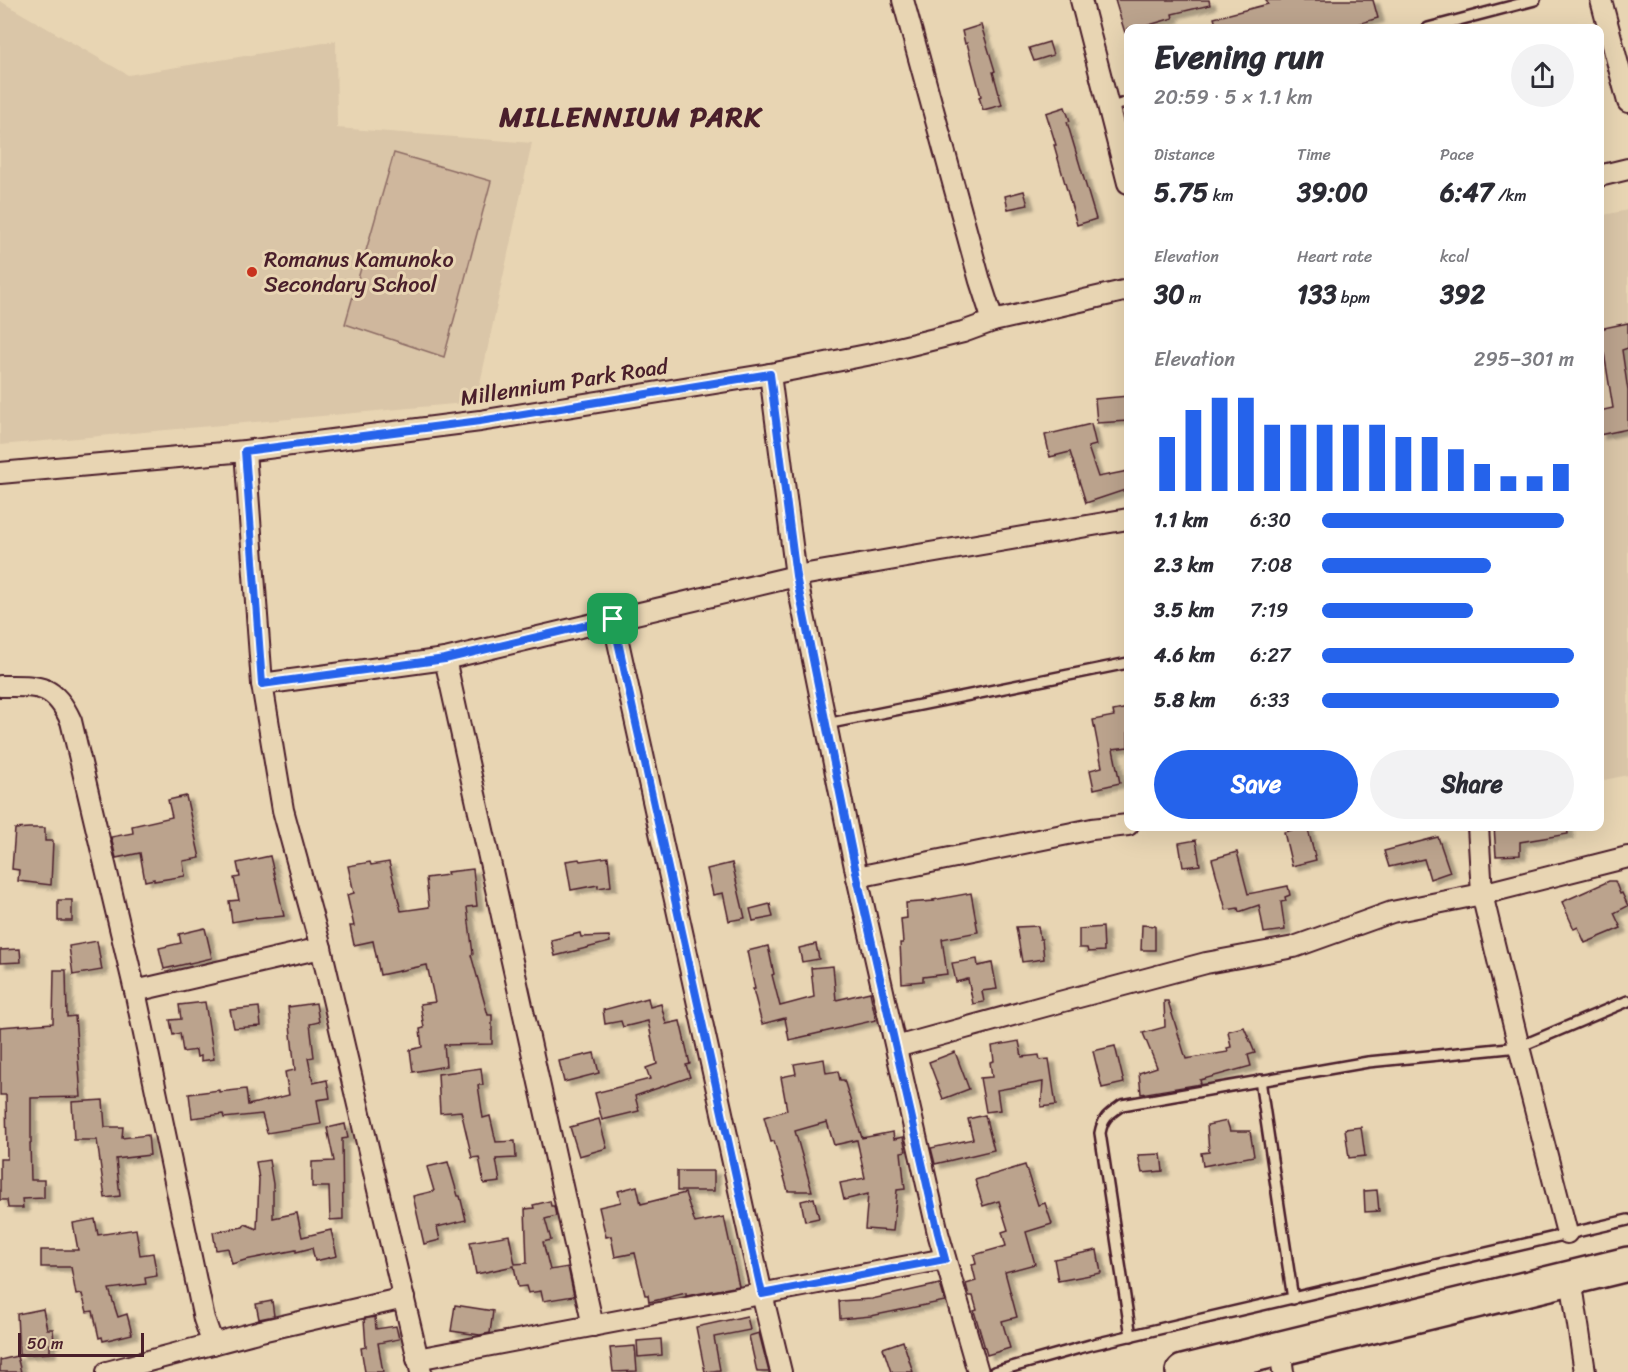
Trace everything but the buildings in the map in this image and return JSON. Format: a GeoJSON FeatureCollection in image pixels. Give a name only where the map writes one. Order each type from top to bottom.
{"type":"FeatureCollection","features":[{"type":"Feature","properties":{"kind":"highway"},"geometry":{"type":"LineString","coordinates":[[1183,1372],[1281,1360],[1628,1264]]}},
{"type":"Feature","properties":{"kind":"street"},"geometry":{"type":"LineString","coordinates":[[903,0],[976,269],[993,321]]}},
{"type":"Feature","properties":{"kind":"street"},"geometry":{"type":"LineString","coordinates":[[1081,0],[1124,168]]}},
{"type":"Feature","properties":{"kind":"street"},"geometry":{"type":"LineString","coordinates":[[1601,0],[1628,102]]}},
{"type":"Feature","properties":{"kind":"street"},"geometry":{"type":"LineString","coordinates":[[1604,175],[1628,169]]}},
{"type":"Feature","properties":{"kind":"street","name":"Millennium Park Road"},"geometry":{"type":"LineString","coordinates":[[0,473],[245,451],[480,421],[770,374],[882,352],[963,332],[993,321],[1124,291]]}},
{"type":"Feature","properties":{"kind":"street"},"geometry":{"type":"LineString","coordinates":[[770,374],[796,576],[857,877],[938,1233],[978,1372]]}},
{"type":"Feature","properties":{"kind":"street"},"geometry":{"type":"LineString","coordinates":[[245,451],[262,684],[283,810],[321,948],[419,1366],[593,1326],[945,1259]]}},
{"type":"Feature","properties":{"kind":"street"},"geometry":{"type":"LineString","coordinates":[[262,684],[445,659],[796,576],[1124,520]]}},
{"type":"Feature","properties":{"kind":"street"},"geometry":{"type":"LineString","coordinates":[[613,619],[781,1372]]}},
{"type":"Feature","properties":{"kind":"street"},"geometry":{"type":"LineString","coordinates":[[445,659],[593,1326]]}},
{"type":"Feature","properties":{"kind":"street"},"geometry":{"type":"LineString","coordinates":[[0,686],[39,687],[53,693],[64,706],[70,722],[135,991],[204,1319],[213,1344]]}},
{"type":"Feature","properties":{"kind":"street"},"geometry":{"type":"LineString","coordinates":[[857,877],[1124,826]]}},
{"type":"Feature","properties":{"kind":"street"},"geometry":{"type":"LineString","coordinates":[[1478,831],[1482,894],[1567,1233]]}},
{"type":"Feature","properties":{"kind":"street"},"geometry":{"type":"LineString","coordinates":[[896,1047],[1206,963],[1294,947],[1392,912],[1482,894],[1628,857]]}},
{"type":"Feature","properties":{"kind":"street"},"geometry":{"type":"LineString","coordinates":[[135,991],[321,948]]}},
{"type":"Feature","properties":{"kind":"street"},"geometry":{"type":"LineString","coordinates":[[1571,1278],[1586,1372]]}},
{"type":"Feature","properties":{"kind":"street"},"geometry":{"type":"LineString","coordinates":[[108,1372],[404,1298]]}},
{"type":"Feature","properties":{"kind":"lane"},"geometry":{"type":"LineString","coordinates":[[1443,24],[1534,0]]}},
{"type":"Feature","properties":{"kind":"lane"},"geometry":{"type":"LineString","coordinates":[[1108,108],[1124,103]]}},
{"type":"Feature","properties":{"kind":"lane"},"geometry":{"type":"LineString","coordinates":[[826,724],[1124,664]]}},
{"type":"Feature","properties":{"kind":"lane"},"geometry":{"type":"LineString","coordinates":[[1131,1336],[1100,1133],[1102,1122],[1110,1113],[1122,1105],[1368,1062],[1519,1047],[1628,1001]]}},
{"type":"Feature","properties":{"kind":"lane"},"geometry":{"type":"LineString","coordinates":[[1260,1080],[1293,1299]]}},
{"type":"Feature","properties":{"kind":"lane"},"geometry":{"type":"LineString","coordinates":[[994,1372],[1131,1336],[1628,1220]]}},
{"type":"Feature","properties":{"kind":"shaded area","name":"Romanus Kamunoko Secondary School"},"geometry":{"type":"Polygon","coordinates":[[[0,1],[128,75],[336,41],[337,128],[532,143],[476,402],[0,445],[0,1]]]}},
{"type":"Feature","properties":{"kind":"shaded area"},"geometry":{"type":"Polygon","coordinates":[[[394,153],[491,181],[444,357],[345,324],[394,153]]]}},
{"type":"Feature","properties":{"kind":"shaded area"},"geometry":{"type":"Polygon","coordinates":[[[1628,210],[1628,775],[1604,780],[1604,215],[1628,210]]]}},
{"type":"Feature","properties":{"kind":"place","name":"Romanus Kamunoko Secondary School"},"geometry":{"type":"Point","coordinates":[252,272]}},
{"type":"Feature","properties":{"kind":"district","name":"MILLENNIUM PARK"},"geometry":{"type":"Point","coordinates":[631,116]}},
{"type":"Feature","properties":{"kind":"route"},"geometry":{"type":"LineString","coordinates":[[770,374],[796,576],[857,877],[945,1259],[762,1294],[613,619],[445,659],[262,684],[245,451],[480,421],[770,374]]}}]}
